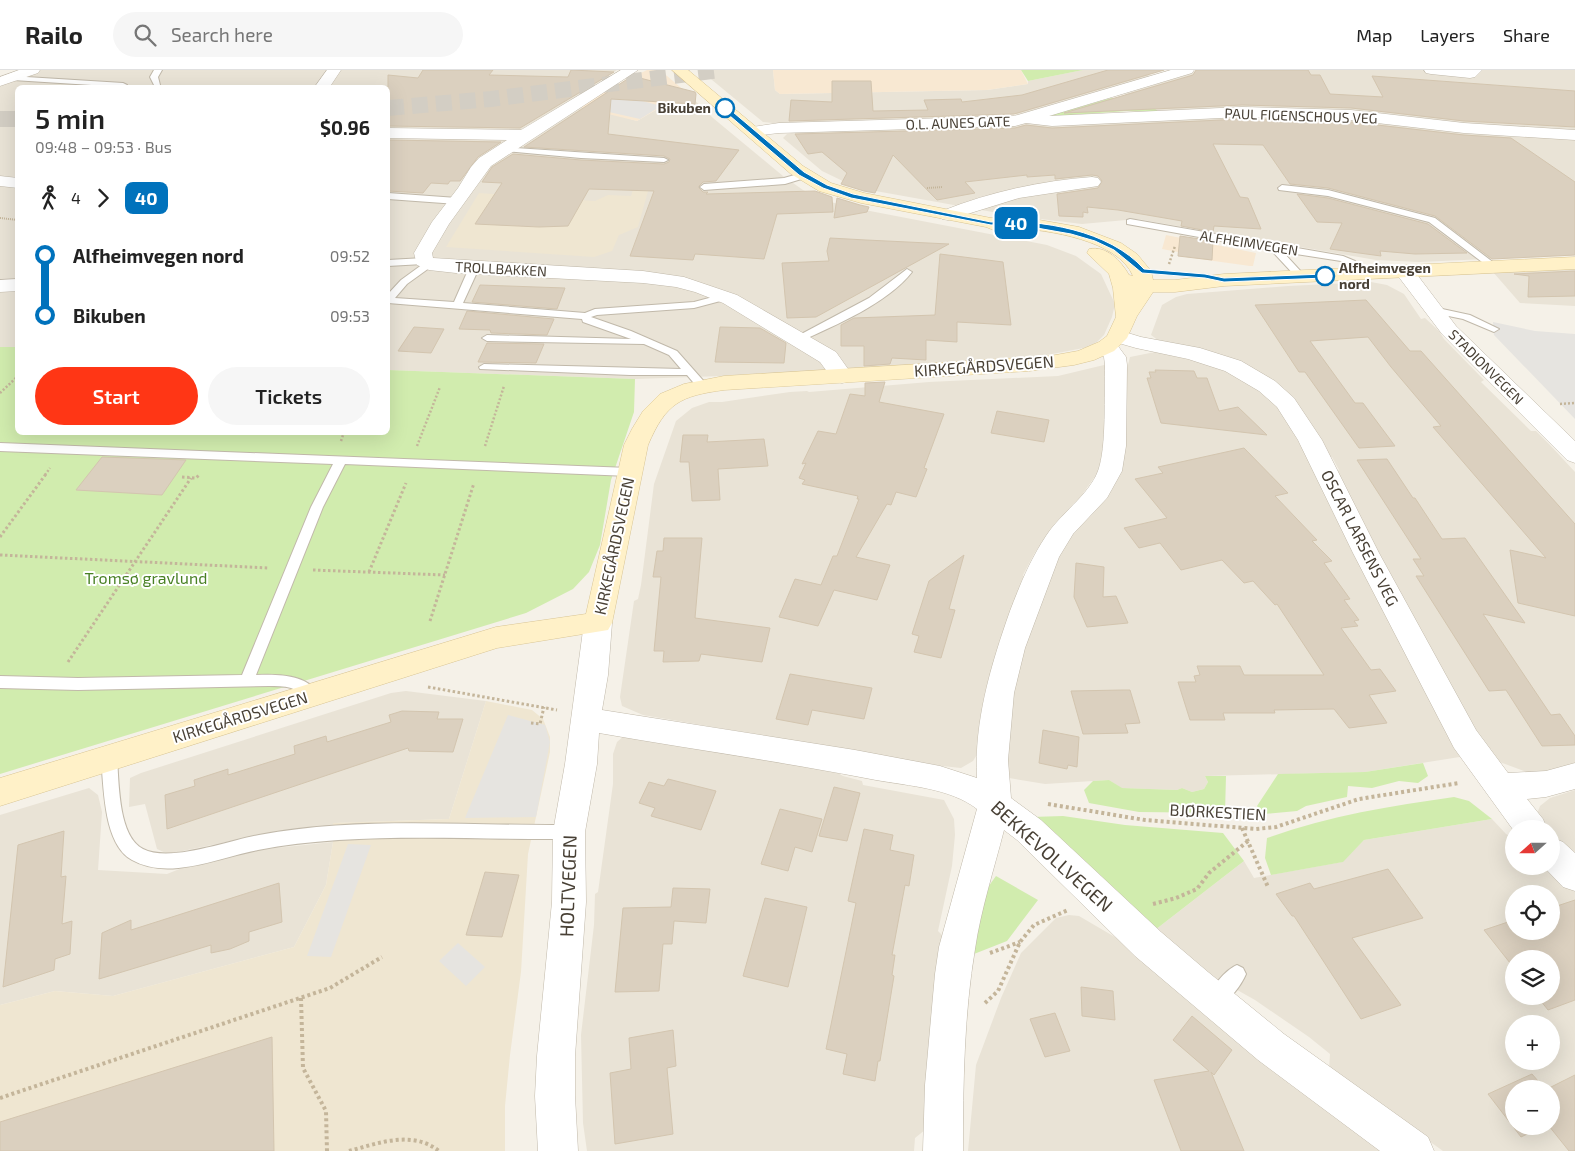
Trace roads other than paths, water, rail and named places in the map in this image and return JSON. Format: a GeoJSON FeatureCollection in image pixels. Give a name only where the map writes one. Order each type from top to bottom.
{"type":"FeatureCollection","features":[{"type":"Feature","properties":{"kind":"street"},"geometry":{"type":"LineString","coordinates":[[7,80],[33,70]]}},
{"type":"Feature","properties":{"kind":"street"},"geometry":{"type":"LineString","coordinates":[[323,85],[334,70]]}},
{"type":"Feature","properties":{"kind":"street"},"geometry":{"type":"LineString","coordinates":[[426,263],[423,253],[432,236],[477,171],[525,135],[592,97],[631,70]]}},
{"type":"Feature","properties":{"kind":"street"},"geometry":{"type":"LineString","coordinates":[[679,70],[805,176],[825,186],[851,196],[991,224],[1013,232],[1085,248],[1111,264],[1123,279],[1115,358],[1114,446],[1110,470],[1104,483],[1092,499],[1064,528],[1046,556],[1011,648],[999,693],[992,760],[995,803],[957,947],[947,1033],[943,1151]]}},
{"type":"Feature","properties":{"kind":"street","name":"O.L. AUNES GATE"},"geometry":{"type":"LineString","coordinates":[[752,131],[780,128],[1001,122],[1027,118],[1187,70]]}},
{"type":"Feature","properties":{"kind":"street"},"geometry":{"type":"LineString","coordinates":[[1431,70],[1472,72]]}},
{"type":"Feature","properties":{"kind":"street","name":"PAUL FIGENSCHOUS VEG"},"geometry":{"type":"LineString","coordinates":[[1027,118],[1052,120],[1242,112],[1362,116],[1464,128],[1575,135]]}},
{"type":"Feature","properties":{"kind":"street"},"geometry":{"type":"LineString","coordinates":[[390,132],[525,135]]}},
{"type":"Feature","properties":{"kind":"street"},"geometry":{"type":"LineString","coordinates":[[0,181],[15,183]]}},
{"type":"Feature","properties":{"kind":"street"},"geometry":{"type":"LineString","coordinates":[[948,215],[975,205],[1043,188],[1092,182]]}},
{"type":"Feature","properties":{"kind":"street"},"geometry":{"type":"LineString","coordinates":[[991,224],[1014,222],[1089,236],[1116,249],[1132,260],[1142,279],[1143,294],[1117,333]]}},
{"type":"Feature","properties":{"kind":"street","name":"TROLLBAKKEN"},"geometry":{"type":"LineString","coordinates":[[426,263],[474,268],[643,277],[677,281],[724,297],[797,338],[828,357],[842,376]]}},
{"type":"Feature","properties":{"kind":"street","name":"ALFHEIMVEGEN"},"geometry":{"type":"LineString","coordinates":[[1123,279],[1224,280],[1575,263]]}},
{"type":"Feature","properties":{"kind":"street","name":"STADIONVEGEN"},"geometry":{"type":"LineString","coordinates":[[1405,272],[1449,330],[1575,455]]}},
{"type":"Feature","properties":{"kind":"street","name":"KIRKEGÅRDSVEGEN"},"geometry":{"type":"LineString","coordinates":[[0,792],[496,638],[598,623],[629,472],[643,428],[656,408],[696,379],[724,383],[1029,365],[1073,358],[1117,333]]}},
{"type":"Feature","properties":{"kind":"street","name":"OSCAR LARSENS VEG"},"geometry":{"type":"LineString","coordinates":[[1117,333],[1136,342],[1197,355],[1233,366],[1267,386],[1286,404],[1310,440],[1366,553],[1465,739],[1525,820]]}},
{"type":"Feature","properties":{"kind":"street","name":"HOLTVEGEN"},"geometry":{"type":"LineString","coordinates":[[558,1151],[555,1096],[556,1056],[570,902],[569,832],[580,771],[598,623]]}},
{"type":"Feature","properties":{"kind":"street","name":"BEKKEVOLLVEGEN"},"geometry":{"type":"LineString","coordinates":[[585,718],[806,754],[940,779],[979,792],[1028,830],[1148,944],[1215,1001],[1271,1047],[1414,1151]]}},
{"type":"Feature","properties":{"kind":"street"},"geometry":{"type":"LineString","coordinates":[[1498,782],[1546,784],[1575,776]]}},
{"type":"Feature","properties":{"kind":"street"},"geometry":{"type":"LineString","coordinates":[[1560,861],[1575,876]]}},
{"type":"Feature","properties":{"kind":"lane"},"geometry":{"type":"LineString","coordinates":[[157,83],[154,77],[158,70]]}},
{"type":"Feature","properties":{"kind":"lane"},"geometry":{"type":"LineString","coordinates":[[7,80],[123,85]]}},
{"type":"Feature","properties":{"kind":"lane"},"geometry":{"type":"LineString","coordinates":[[504,149],[582,156],[664,160]]}},
{"type":"Feature","properties":{"kind":"lane"},"geometry":{"type":"LineString","coordinates":[[704,187],[785,181],[805,176]]}},
{"type":"Feature","properties":{"kind":"lane"},"geometry":{"type":"LineString","coordinates":[[1282,188],[1328,193],[1432,220],[1493,266]]}},
{"type":"Feature","properties":{"kind":"lane"},"geometry":{"type":"LineString","coordinates":[[390,196],[457,201]]}},
{"type":"Feature","properties":{"kind":"lane","name":"ALFHEIMVEGEN"},"geometry":{"type":"LineString","coordinates":[[1130,222],[1154,224],[1179,231],[1343,259],[1352,263],[1363,274]]}},
{"type":"Feature","properties":{"kind":"lane"},"geometry":{"type":"LineString","coordinates":[[1274,248],[1301,277]]}},
{"type":"Feature","properties":{"kind":"lane"},"geometry":{"type":"LineString","coordinates":[[390,263],[426,263]]}},
{"type":"Feature","properties":{"kind":"lane"},"geometry":{"type":"LineString","coordinates":[[390,297],[426,263]]}},
{"type":"Feature","properties":{"kind":"lane"},"geometry":{"type":"LineString","coordinates":[[457,306],[474,268]]}},
{"type":"Feature","properties":{"kind":"lane"},"geometry":{"type":"LineString","coordinates":[[797,338],[830,324],[884,291],[904,277],[907,272]]}},
{"type":"Feature","properties":{"kind":"lane"},"geometry":{"type":"LineString","coordinates":[[390,299],[586,316],[595,312],[694,305],[724,297]]}},
{"type":"Feature","properties":{"kind":"lane"},"geometry":{"type":"LineString","coordinates":[[1433,310],[1466,318],[1494,329]]}},
{"type":"Feature","properties":{"kind":"lane"},"geometry":{"type":"LineString","coordinates":[[586,316],[587,320],[653,343],[673,353],[696,379]]}},
{"type":"Feature","properties":{"kind":"lane"},"geometry":{"type":"LineString","coordinates":[[487,338],[653,343]]}},
{"type":"Feature","properties":{"kind":"lane"},"geometry":{"type":"LineString","coordinates":[[484,366],[621,372],[696,379]]}},
{"type":"Feature","properties":{"kind":"lane"},"geometry":{"type":"LineString","coordinates":[[0,447],[629,472]]}},
{"type":"Feature","properties":{"kind":"lane"},"geometry":{"type":"LineString","coordinates":[[247,680],[318,507],[341,460]]}},
{"type":"Feature","properties":{"kind":"lane"},"geometry":{"type":"LineString","coordinates":[[0,682],[269,680],[295,683],[312,695]]}},
{"type":"Feature","properties":{"kind":"lane"},"geometry":{"type":"LineString","coordinates":[[110,758],[119,832],[127,847],[137,855],[162,862],[260,842],[374,832],[484,830],[569,832]]}},
{"type":"Feature","properties":{"kind":"lane"},"geometry":{"type":"LineString","coordinates":[[1215,1001],[1237,974]]}},
{"type":"Feature","properties":{"kind":"tunnel"},"geometry":{"type":"LineString","coordinates":[[390,108],[491,99],[720,70]]}},
{"type":"Feature","properties":{"kind":"tunnel"},"geometry":{"type":"LineString","coordinates":[[0,119],[15,119]]}},
{"type":"Feature","properties":{"kind":"place","name":"Bikuben"},"geometry":{"type":"Point","coordinates":[725,108]}},
{"type":"Feature","properties":{"kind":"place","name":"Alfheimvegen nord"},"geometry":{"type":"Point","coordinates":[1325,276]}},
{"type":"Feature","properties":{"kind":"park label","name":"Tromsø gravlund"},"geometry":{"type":"Point","coordinates":[146,578]}}]}
